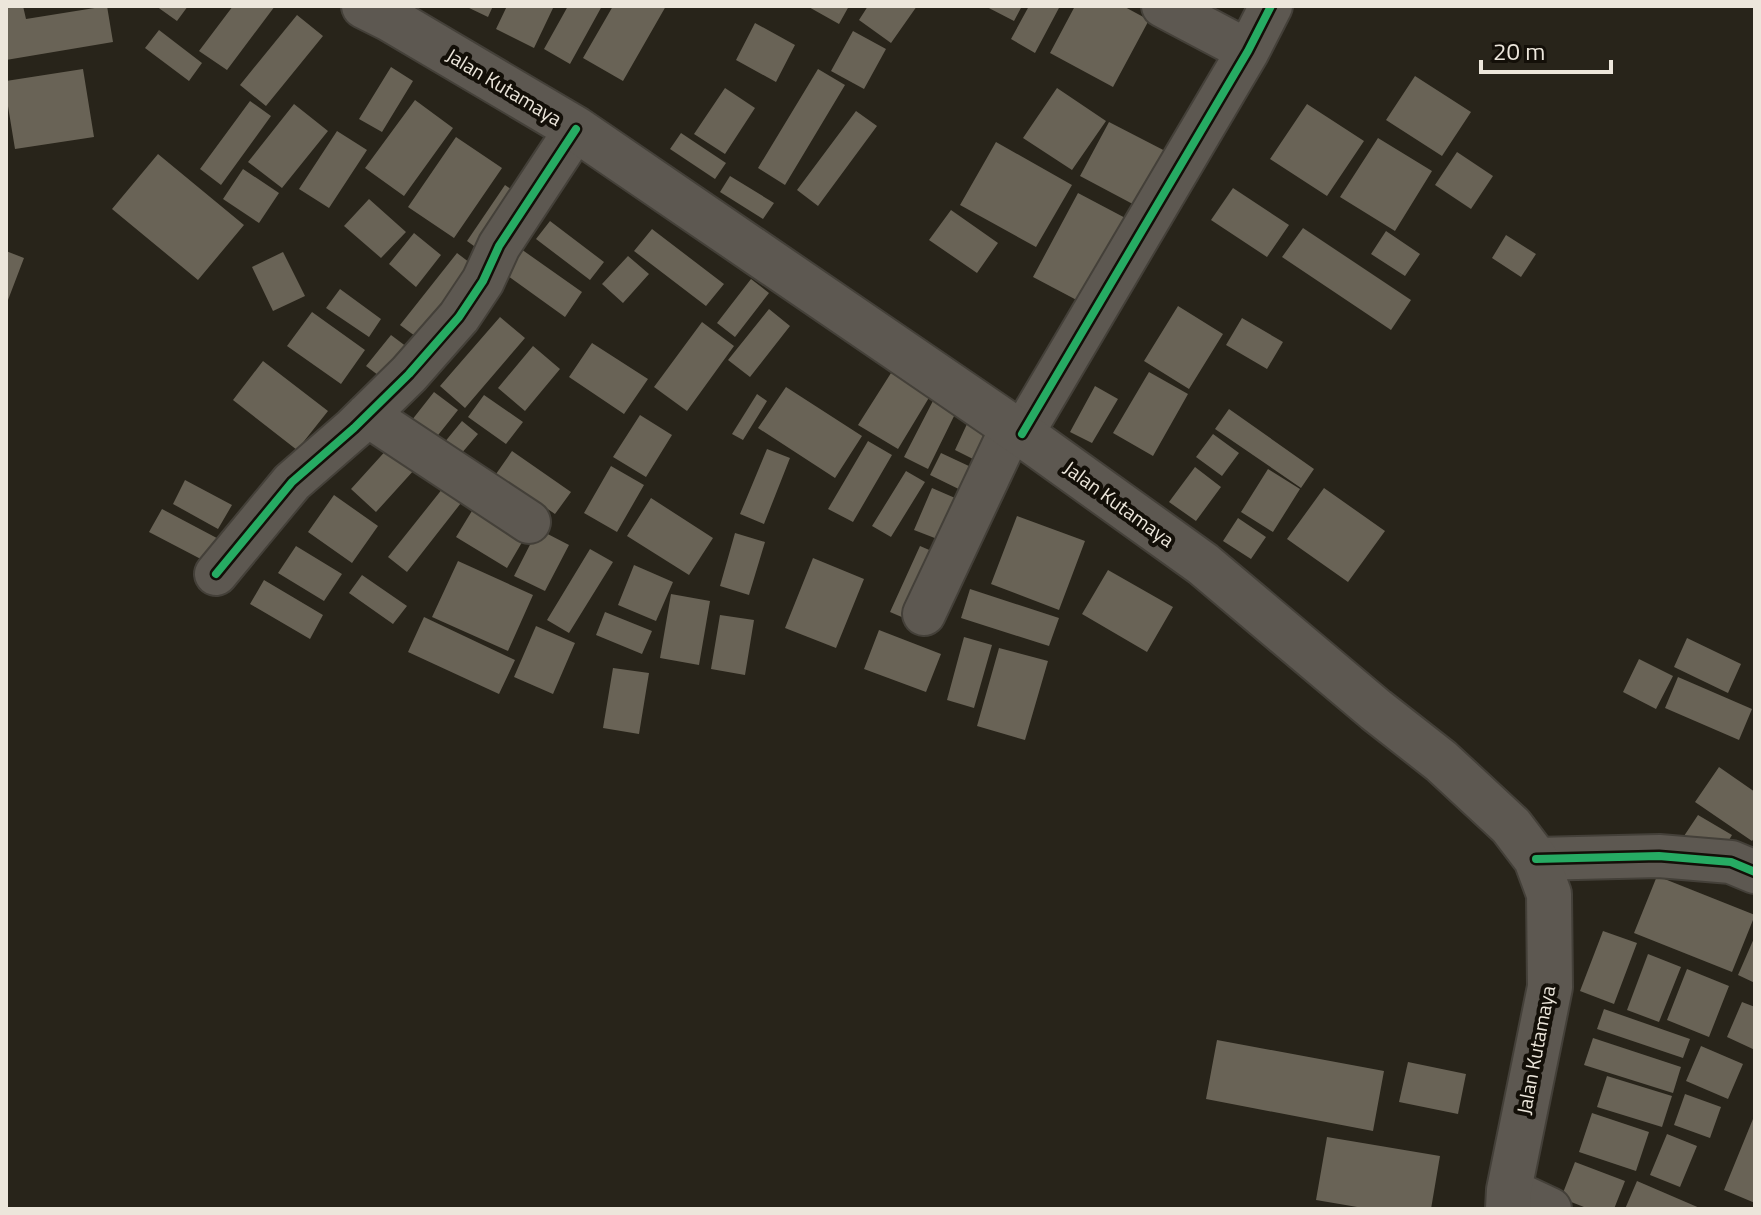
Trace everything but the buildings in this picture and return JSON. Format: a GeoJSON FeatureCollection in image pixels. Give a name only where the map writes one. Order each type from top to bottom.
{"type":"FeatureCollection","features":[{"type":"Feature","properties":{"kind":"main road","name":"Jalan Kutamaya"},"geometry":{"type":"LineString","coordinates":[[364,6],[576,129],[1017,430],[1203,564],[1441,761],[1511,826],[1536,859],[1549,894],[1550,987],[1509,1200]]}},
{"type":"Feature","properties":{"kind":"street"},"geometry":{"type":"LineString","coordinates":[[1163,6],[1248,51]]}},
{"type":"Feature","properties":{"kind":"street"},"geometry":{"type":"LineString","coordinates":[[924,614],[1017,430],[1248,51],[1271,6]]}},
{"type":"Feature","properties":{"kind":"street"},"geometry":{"type":"LineString","coordinates":[[216,574],[292,482],[409,374],[459,317],[483,281],[499,246],[576,129]]}},
{"type":"Feature","properties":{"kind":"street"},"geometry":{"type":"LineString","coordinates":[[367,415],[529,522]]}},
{"type":"Feature","properties":{"kind":"street"},"geometry":{"type":"LineString","coordinates":[[1536,859],[1670,857],[1731,862],[1755,872]]}},
{"type":"Feature","properties":{"kind":"street"},"geometry":{"type":"LineString","coordinates":[[1509,1200],[1550,1209]]}},
{"type":"Feature","properties":{"kind":"cycle path"},"geometry":{"type":"LineString","coordinates":[[1022,434],[1248,51],[1271,6]]}},
{"type":"Feature","properties":{"kind":"cycle path"},"geometry":{"type":"LineString","coordinates":[[216,574],[292,482],[409,374],[459,317],[483,281],[499,246],[576,129]]}},
{"type":"Feature","properties":{"kind":"cycle path"},"geometry":{"type":"LineString","coordinates":[[1536,859],[1659,856],[1731,862],[1755,872]]}}]}
